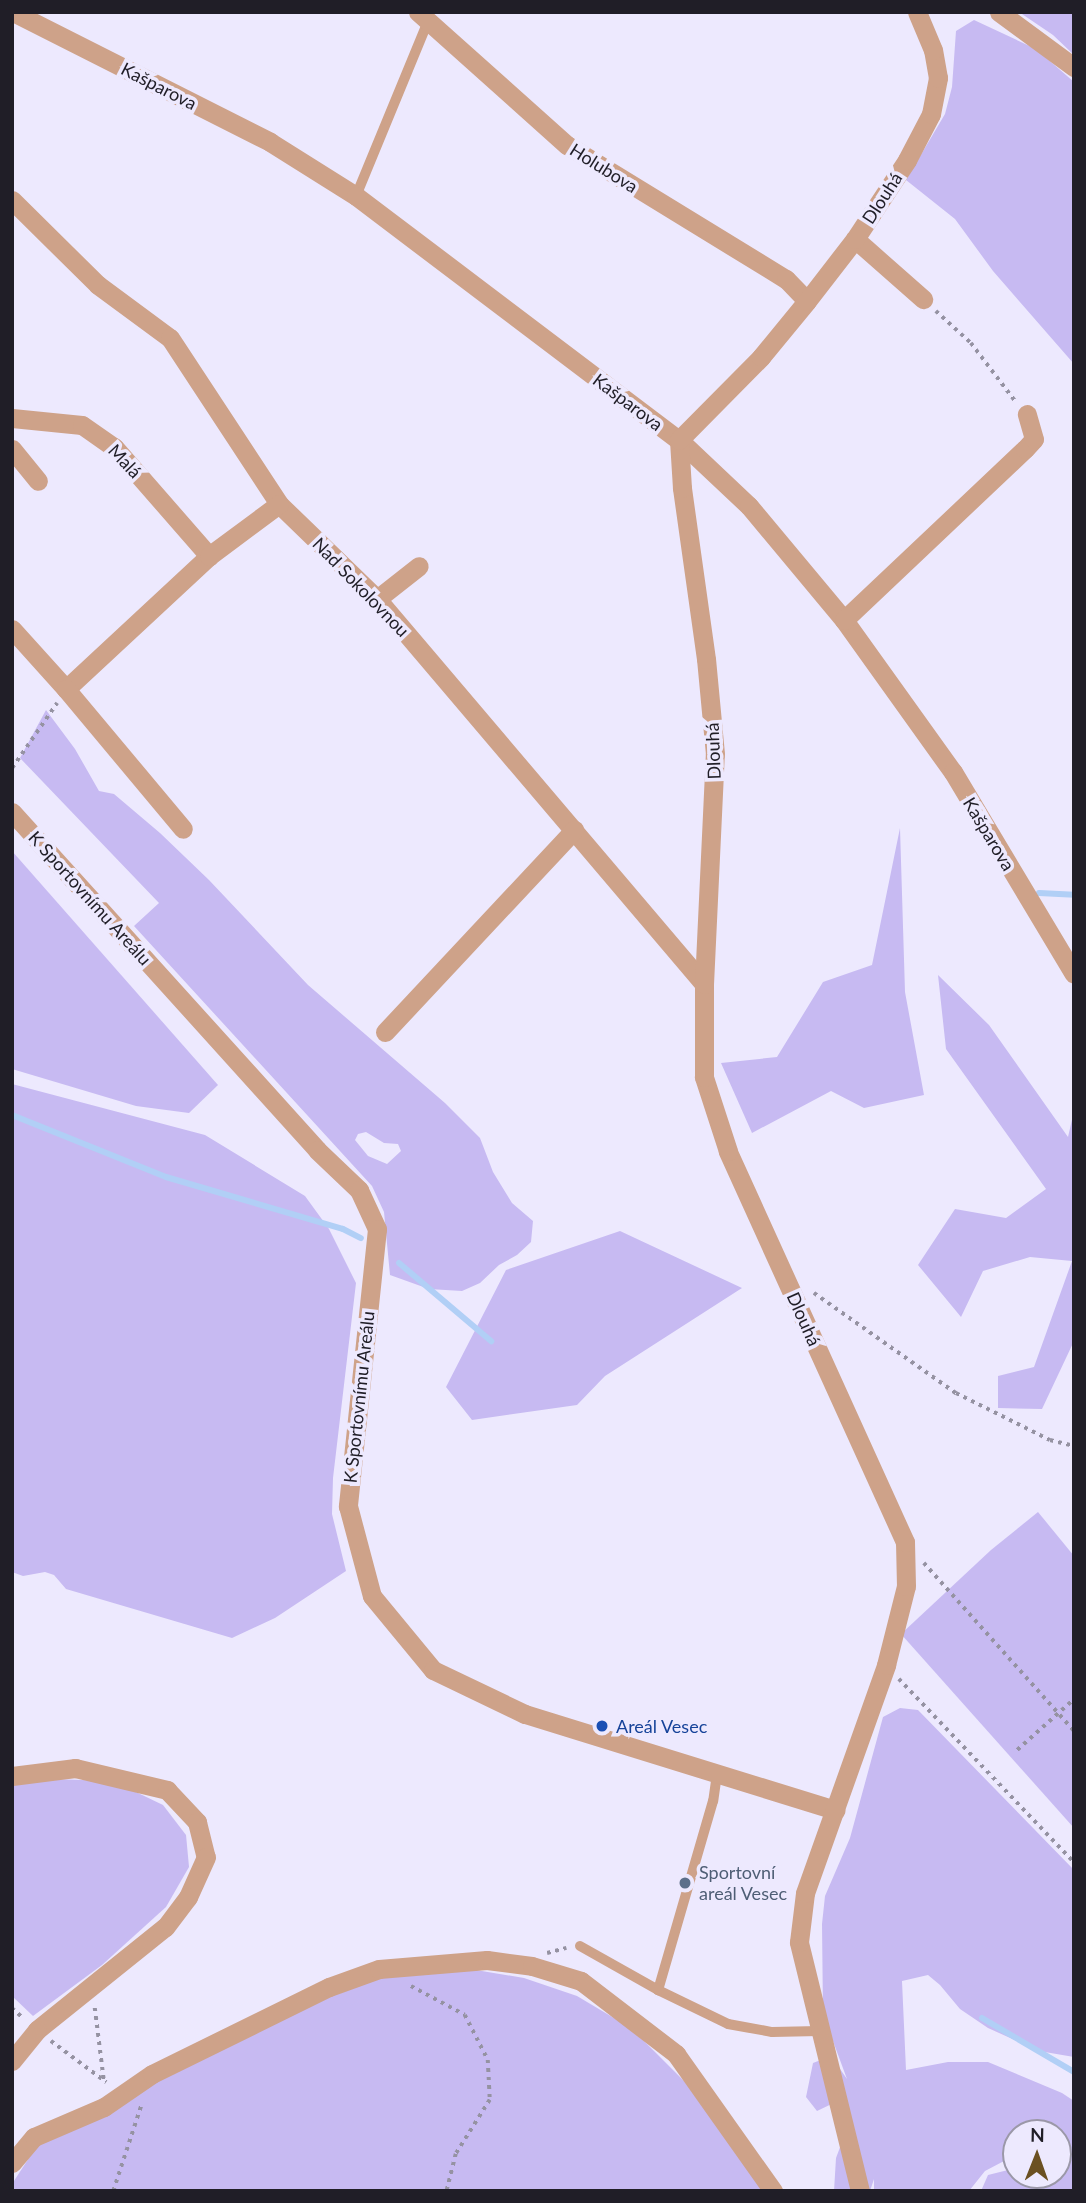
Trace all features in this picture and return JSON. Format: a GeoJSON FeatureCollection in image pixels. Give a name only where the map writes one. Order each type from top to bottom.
{"type":"FeatureCollection","features":[{"type":"Feature","properties":{"kind":"street","name":"Kašparova"},"geometry":{"type":"LineString","coordinates":[[13,12],[270,142],[356,196],[679,440],[749,506],[844,621],[953,772],[1074,974]]}},
{"type":"Feature","properties":{"kind":"street","name":"Dlouhá"},"geometry":{"type":"LineString","coordinates":[[886,1665],[906,1586],[905,1542],[728,1151],[704,1077],[704,984],[715,754],[706,659],[682,488],[679,440],[761,357],[807,301],[855,239],[907,160],[936,100],[938,78],[933,50],[918,12]]}},
{"type":"Feature","properties":{"kind":"street"},"geometry":{"type":"LineString","coordinates":[[999,12],[1074,67]]}},
{"type":"Feature","properties":{"kind":"street","name":"Holubova"},"geometry":{"type":"LineString","coordinates":[[423,17],[567,145],[786,279],[807,301]]}},
{"type":"Feature","properties":{"kind":"street","name":"Nad Sokolovnou"},"geometry":{"type":"LineString","coordinates":[[12,200],[98,285],[170,338],[279,504],[377,599],[704,984]]}},
{"type":"Feature","properties":{"kind":"street"},"geometry":{"type":"LineString","coordinates":[[855,239],[923,299]]}},
{"type":"Feature","properties":{"kind":"street"},"geometry":{"type":"LineString","coordinates":[[844,621],[1034,439],[1027,414]]}},
{"type":"Feature","properties":{"kind":"street","name":"Malá"},"geometry":{"type":"LineString","coordinates":[[12,418],[82,425],[114,447],[209,556]]}},
{"type":"Feature","properties":{"kind":"street"},"geometry":{"type":"LineString","coordinates":[[12,449],[38,481]]}},
{"type":"Feature","properties":{"kind":"street"},"geometry":{"type":"LineString","coordinates":[[66,689],[209,556],[279,504]]}},
{"type":"Feature","properties":{"kind":"street"},"geometry":{"type":"LineString","coordinates":[[377,599],[419,566]]}},
{"type":"Feature","properties":{"kind":"street"},"geometry":{"type":"LineString","coordinates":[[12,629],[183,829]]}},
{"type":"Feature","properties":{"kind":"street","name":"K Sportovnímu Areálu"},"geometry":{"type":"LineString","coordinates":[[12,812],[317,1150],[359,1189],[377,1229],[348,1506],[372,1596],[433,1670],[525,1714],[835,1810]]}},
{"type":"Feature","properties":{"kind":"street"},"geometry":{"type":"LineString","coordinates":[[385,1032],[575,830]]}},
{"type":"Feature","properties":{"kind":"street"},"geometry":{"type":"LineString","coordinates":[[860,2191],[799,1942],[805,1893],[886,1665]]}},
{"type":"Feature","properties":{"kind":"street"},"geometry":{"type":"LineString","coordinates":[[12,1776],[75,1768],[167,1790],[197,1822],[206,1857],[188,1897],[165,1927],[37,2030],[12,2061]]}},
{"type":"Feature","properties":{"kind":"street"},"geometry":{"type":"LineString","coordinates":[[12,2163],[34,2137],[104,2108],[152,2074],[329,1987],[379,1969],[486,1960],[532,1966],[581,1982],[676,2054],[773,2191]]}},
{"type":"Feature","properties":{"kind":"lane"},"geometry":{"type":"LineString","coordinates":[[356,196],[423,17]]}},
{"type":"Feature","properties":{"kind":"lane"},"geometry":{"type":"LineString","coordinates":[[658,1990],[713,1801],[717,1774]]}},
{"type":"Feature","properties":{"kind":"lane"},"geometry":{"type":"LineString","coordinates":[[580,1946],[658,1990],[728,2024],[772,2032],[819,2031]]}},
{"type":"Feature","properties":{"kind":"path"},"geometry":{"type":"LineString","coordinates":[[923,299],[971,343],[1027,414]]}},
{"type":"Feature","properties":{"kind":"path"},"geometry":{"type":"LineString","coordinates":[[12,768],[66,689]]}},
{"type":"Feature","properties":{"kind":"path"},"geometry":{"type":"LineString","coordinates":[[783,1273],[839,1308],[887,1347],[956,1393],[1050,1440],[1074,1447]]}},
{"type":"Feature","properties":{"kind":"path"},"geometry":{"type":"LineString","coordinates":[[948,1590],[1074,1731]]}},
{"type":"Feature","properties":{"kind":"path"},"geometry":{"type":"LineString","coordinates":[[886,1665],[1074,1862]]}},
{"type":"Feature","properties":{"kind":"path"},"geometry":{"type":"LineString","coordinates":[[1017,1750],[1074,1699]]}},
{"type":"Feature","properties":{"kind":"path"},"geometry":{"type":"LineString","coordinates":[[379,1969],[465,2015],[488,2060],[490,2101],[456,2154],[447,2191]]}},
{"type":"Feature","properties":{"kind":"path"},"geometry":{"type":"LineString","coordinates":[[92,1985],[104,2080]]}},
{"type":"Feature","properties":{"kind":"path"},"geometry":{"type":"LineString","coordinates":[[37,2030],[104,2080],[120,2096]]}},
{"type":"Feature","properties":{"kind":"path"},"geometry":{"type":"LineString","coordinates":[[113,2191],[152,2074]]}},
{"type":"Feature","properties":{"kind":"shaded area"},"geometry":{"type":"Polygon","coordinates":[[[1019,12],[1074,12],[1074,55],[1053,35],[1019,12]]]}},
{"type":"Feature","properties":{"kind":"shaded area"},"geometry":{"type":"Polygon","coordinates":[[[974,20],[1036,49],[1074,82],[1074,364],[993,271],[955,219],[906,180],[945,114],[952,87],[956,31],[974,20]]]}},
{"type":"Feature","properties":{"kind":"shaded area"},"geometry":{"type":"Polygon","coordinates":[[[46,710],[75,749],[99,791],[114,794],[160,833],[209,880],[308,985],[445,1103],[480,1138],[493,1172],[512,1203],[533,1221],[531,1242],[517,1255],[499,1265],[480,1283],[462,1291],[429,1289],[390,1275],[384,1212],[372,1186],[134,926],[159,903],[20,758],[46,710]],[[366,1132],[358,1134],[355,1140],[368,1156],[387,1164],[401,1151],[398,1144],[384,1143],[366,1132]]]}},
{"type":"Feature","properties":{"kind":"shaded area"},"geometry":{"type":"Polygon","coordinates":[[[900,828],[905,992],[924,1095],[864,1108],[831,1091],[752,1133],[721,1063],[777,1057],[823,982],[872,965],[900,828]]]}},
{"type":"Feature","properties":{"kind":"shaded area"},"geometry":{"type":"Polygon","coordinates":[[[12,851],[218,1085],[189,1113],[136,1106],[12,1069],[12,851]]]}},
{"type":"Feature","properties":{"kind":"shaded area"},"geometry":{"type":"Polygon","coordinates":[[[938,975],[989,1025],[1068,1137],[1074,1111],[1074,1341],[1042,1409],[998,1408],[998,1376],[1034,1367],[1072,1261],[1030,1257],[983,1271],[961,1317],[918,1265],[955,1209],[1006,1218],[1046,1189],[946,1049],[938,975]]]}},
{"type":"Feature","properties":{"kind":"shaded area"},"geometry":{"type":"Polygon","coordinates":[[[12,1084],[205,1135],[305,1196],[329,1229],[356,1283],[333,1478],[332,1514],[346,1571],[275,1618],[232,1638],[66,1589],[54,1575],[45,1572],[23,1576],[12,1572],[12,1084]]]}},
{"type":"Feature","properties":{"kind":"shaded area"},"geometry":{"type":"Polygon","coordinates":[[[620,1231],[742,1288],[605,1376],[577,1405],[472,1420],[446,1387],[506,1270],[620,1231]]]}},
{"type":"Feature","properties":{"kind":"shaded area"},"geometry":{"type":"Polygon","coordinates":[[[1038,1512],[1074,1556],[1074,1828],[901,1634],[991,1550],[1038,1512]]]}},
{"type":"Feature","properties":{"kind":"shaded area"},"geometry":{"type":"Polygon","coordinates":[[[900,1708],[918,1710],[1074,1870],[1074,2057],[1039,2051],[988,2028],[960,2009],[928,1975],[902,1981],[906,2070],[948,2062],[988,2062],[1062,2093],[1074,2101],[1074,2191],[981,2191],[988,2175],[1002,2172],[1002,2189],[1072,2189],[1072,2119],[1002,2119],[1002,2162],[985,2171],[969,2191],[874,2191],[874,2179],[870,2191],[834,2191],[836,2158],[851,2118],[844,2098],[817,2111],[806,2097],[813,2063],[831,2056],[847,2079],[823,2014],[822,1924],[825,1896],[850,1838],[883,1717],[900,1708]]]}},
{"type":"Feature","properties":{"kind":"shaded area"},"geometry":{"type":"Polygon","coordinates":[[[53,1779],[113,1781],[163,1805],[186,1835],[189,1867],[166,1907],[102,1965],[33,2016],[12,1996],[12,1785],[53,1779]]]}},
{"type":"Feature","properties":{"kind":"shaded area"},"geometry":{"type":"Polygon","coordinates":[[[470,1969],[524,1978],[577,1996],[619,2021],[644,2041],[685,2082],[766,2191],[14,2191],[12,2184],[38,2144],[349,1986],[381,1978],[470,1969]]]}},
{"type":"Feature","properties":{"kind":"waterway"},"geometry":{"type":"LineString","coordinates":[[1039,893],[1074,895]]}},
{"type":"Feature","properties":{"kind":"waterway"},"geometry":{"type":"LineString","coordinates":[[12,1115],[166,1177],[343,1229],[361,1238]]}},
{"type":"Feature","properties":{"kind":"waterway"},"geometry":{"type":"LineString","coordinates":[[399,1263],[491,1341]]}},
{"type":"Feature","properties":{"kind":"waterway"},"geometry":{"type":"LineString","coordinates":[[982,2018],[1074,2072]]}},
{"type":"Feature","properties":{"kind":"place","name":"Areál Vesec"},"geometry":{"type":"Point","coordinates":[602,1726]}},
{"type":"Feature","properties":{"kind":"place","name":"Sportovní areál Vesec"},"geometry":{"type":"Point","coordinates":[685,1883]}}]}
